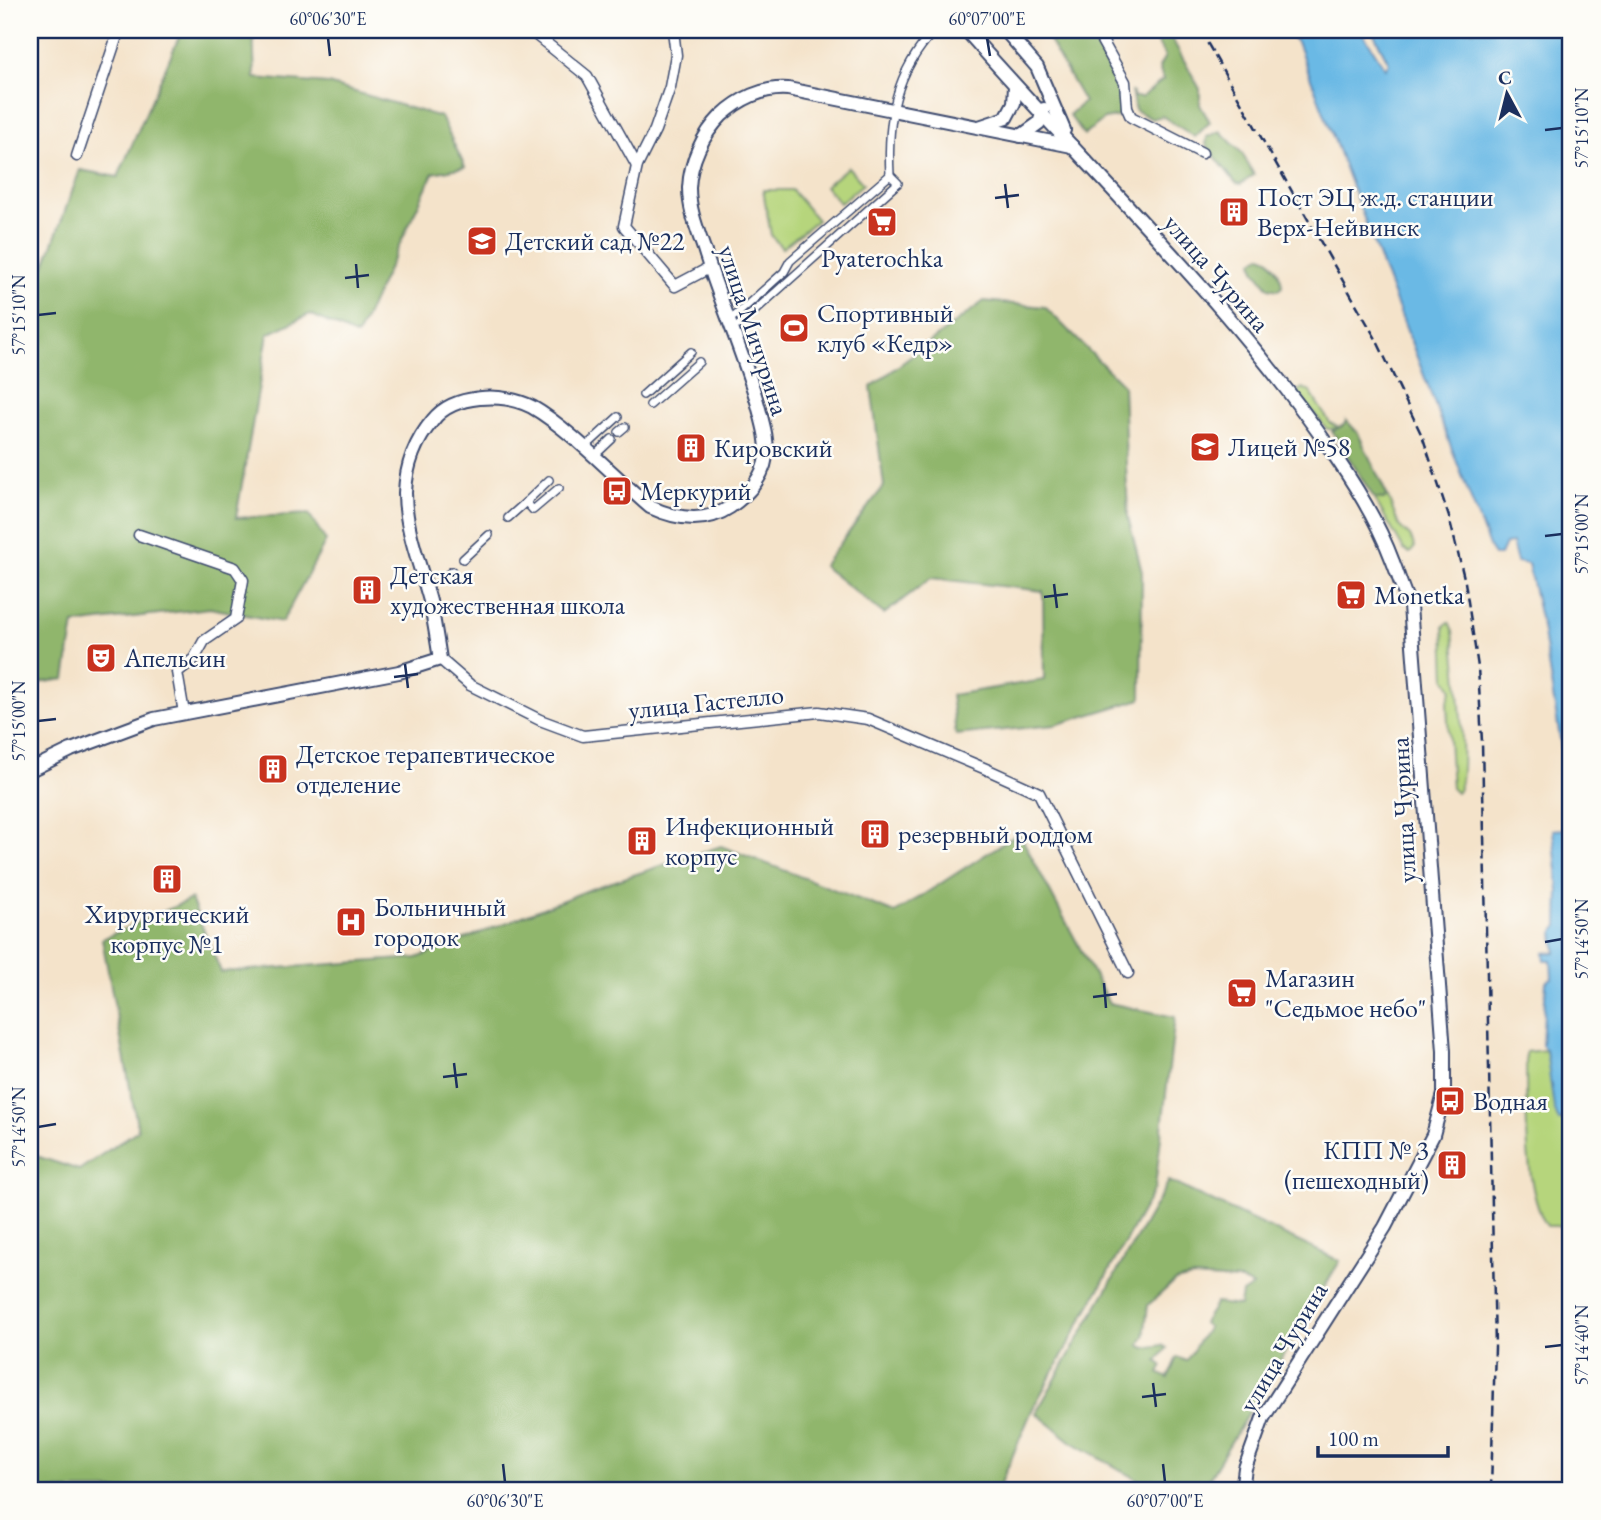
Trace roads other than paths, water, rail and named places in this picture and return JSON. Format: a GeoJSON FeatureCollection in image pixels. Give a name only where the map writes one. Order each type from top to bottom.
{"type":"FeatureCollection","features":[{"type":"Feature","properties":{"kind":"street"},"geometry":{"type":"LineString","coordinates":[[77,156],[119,30]]}},
{"type":"Feature","properties":{"kind":"street"},"geometry":{"type":"LineString","coordinates":[[530,30],[587,76],[637,166]]}},
{"type":"Feature","properties":{"kind":"street"},"geometry":{"type":"LineString","coordinates":[[673,30],[676,55],[670,87],[655,130],[637,166],[624,226],[675,286],[709,268]]}},
{"type":"Feature","properties":{"kind":"street"},"geometry":{"type":"LineString","coordinates":[[739,325],[898,183],[890,174],[891,110],[912,58],[935,30]]}},
{"type":"Feature","properties":{"kind":"street","name":"улица Чурина"},"geometry":{"type":"LineString","coordinates":[[966,30],[1072,146],[1104,177],[1242,335],[1338,460],[1394,563],[1410,606],[1416,647],[1438,999],[1444,1051],[1442,1107],[1433,1135],[1397,1206],[1263,1418],[1245,1468],[1242,1490]]}},
{"type":"Feature","properties":{"kind":"street"},"geometry":{"type":"LineString","coordinates":[[1005,30],[1037,67],[1072,146]]}},
{"type":"Feature","properties":{"kind":"street"},"geometry":{"type":"LineString","coordinates":[[1096,30],[1125,82],[1127,108],[1132,117],[1202,153]]}},
{"type":"Feature","properties":{"kind":"street"},"geometry":{"type":"LineString","coordinates":[[972,128],[1006,118],[1014,103],[1016,86]]}},
{"type":"Feature","properties":{"kind":"street","name":"улица Мичурина"},"geometry":{"type":"LineString","coordinates":[[440,659],[430,603],[407,514],[405,492],[410,461],[421,435],[437,414],[456,402],[508,400],[530,406],[650,506],[676,516],[715,517],[741,499],[756,483],[766,456],[762,421],[751,381],[709,268],[692,211],[689,186],[695,157],[710,128],[729,110],[755,93],[778,88],[1072,146]]}},
{"type":"Feature","properties":{"kind":"street"},"geometry":{"type":"LineString","coordinates":[[1021,136],[1033,129],[1043,115],[1046,90]]}},
{"type":"Feature","properties":{"kind":"street"},"geometry":{"type":"LineString","coordinates":[[735,316],[785,272],[790,261],[890,174]]}},
{"type":"Feature","properties":{"kind":"street"},"geometry":{"type":"LineString","coordinates":[[643,395],[691,352]]}},
{"type":"Feature","properties":{"kind":"street"},"geometry":{"type":"LineString","coordinates":[[650,405],[699,362]]}},
{"type":"Feature","properties":{"kind":"street"},"geometry":{"type":"LineString","coordinates":[[588,453],[618,417]]}},
{"type":"Feature","properties":{"kind":"street"},"geometry":{"type":"LineString","coordinates":[[588,453],[612,439]]}},
{"type":"Feature","properties":{"kind":"street"},"geometry":{"type":"LineString","coordinates":[[508,518],[549,480]]}},
{"type":"Feature","properties":{"kind":"street"},"geometry":{"type":"LineString","coordinates":[[526,502],[533,510],[559,488]]}},
{"type":"Feature","properties":{"kind":"street"},"geometry":{"type":"LineString","coordinates":[[139,535],[235,568],[243,580],[236,619],[211,635],[194,659],[177,672],[184,713]]}},
{"type":"Feature","properties":{"kind":"street"},"geometry":{"type":"LineString","coordinates":[[463,559],[489,535]]}},
{"type":"Feature","properties":{"kind":"street"},"geometry":{"type":"LineString","coordinates":[[443,579],[452,571]]}},
{"type":"Feature","properties":{"kind":"street"},"geometry":{"type":"LineString","coordinates":[[30,770],[71,750],[142,723],[399,672],[440,659]]}},
{"type":"Feature","properties":{"kind":"street","name":"улица Гастелло"},"geometry":{"type":"LineString","coordinates":[[440,659],[470,685],[540,720],[583,736],[819,712],[868,719],[1039,793],[1128,973]]}},
{"type":"Feature","properties":{"kind":"water"},"geometry":{"type":"Polygon","coordinates":[[[1285,30],[1361,30],[1385,68],[1389,63],[1372,30],[1571,30],[1571,806],[1542,627],[1528,564],[1517,562],[1512,543],[1505,544],[1500,555],[1494,555],[1490,549],[1297,42],[1285,30]]]}},
{"type":"Feature","properties":{"kind":"water"},"geometry":{"type":"Polygon","coordinates":[[[1569,813],[1571,1114],[1559,1121],[1554,1108],[1546,1050],[1542,1045],[1546,982],[1552,978],[1551,960],[1545,960],[1544,953],[1556,952],[1554,931],[1558,926],[1559,890],[1553,830],[1565,829],[1564,821],[1569,819],[1569,813]]]}},
{"type":"Feature","properties":{"kind":"railway"},"geometry":{"type":"LineString","coordinates":[[1200,30],[1376,339],[1423,438],[1449,517],[1465,582],[1478,667],[1482,742],[1495,1347],[1491,1490]]}},
{"type":"Feature","properties":{"kind":"place","name":"Пост ЭЦ ж.д. станции Верх-Нейвинск"},"geometry":{"type":"Point","coordinates":[1234,212]}},
{"type":"Feature","properties":{"kind":"place","name":"Pyaterochka"},"geometry":{"type":"Point","coordinates":[882,222]}},
{"type":"Feature","properties":{"kind":"place","name":"Детский сад №22"},"geometry":{"type":"Point","coordinates":[482,241]}},
{"type":"Feature","properties":{"kind":"place","name":"Спортивный клуб «Кедр»"},"geometry":{"type":"Point","coordinates":[794,328]}},
{"type":"Feature","properties":{"kind":"place","name":"Лицей №58"},"geometry":{"type":"Point","coordinates":[1205,447]}},
{"type":"Feature","properties":{"kind":"place","name":"Кировский"},"geometry":{"type":"Point","coordinates":[691,448]}},
{"type":"Feature","properties":{"kind":"place","name":"Меркурий"},"geometry":{"type":"Point","coordinates":[617,491]}},
{"type":"Feature","properties":{"kind":"place","name":"Детская художественная школа"},"geometry":{"type":"Point","coordinates":[367,590]}},
{"type":"Feature","properties":{"kind":"place","name":"Monetka"},"geometry":{"type":"Point","coordinates":[1351,595]}},
{"type":"Feature","properties":{"kind":"place","name":"Апельсин"},"geometry":{"type":"Point","coordinates":[101,658]}},
{"type":"Feature","properties":{"kind":"place","name":"Детское терапевтическое отделение"},"geometry":{"type":"Point","coordinates":[273,769]}},
{"type":"Feature","properties":{"kind":"place","name":"резервный роддом"},"geometry":{"type":"Point","coordinates":[875,834]}},
{"type":"Feature","properties":{"kind":"place","name":"Инфекционный корпус"},"geometry":{"type":"Point","coordinates":[642,841]}},
{"type":"Feature","properties":{"kind":"place","name":"Хирургический корпус №1"},"geometry":{"type":"Point","coordinates":[167,879]}},
{"type":"Feature","properties":{"kind":"place","name":"Больничный городок"},"geometry":{"type":"Point","coordinates":[351,922]}},
{"type":"Feature","properties":{"kind":"place","name":"Магазин \"Седьмое небо\""},"geometry":{"type":"Point","coordinates":[1242,993]}},
{"type":"Feature","properties":{"kind":"place","name":"Водная"},"geometry":{"type":"Point","coordinates":[1450,1101]}},
{"type":"Feature","properties":{"kind":"place","name":"КПП № 3 (пешеходный)"},"geometry":{"type":"Point","coordinates":[1452,1165]}}]}
